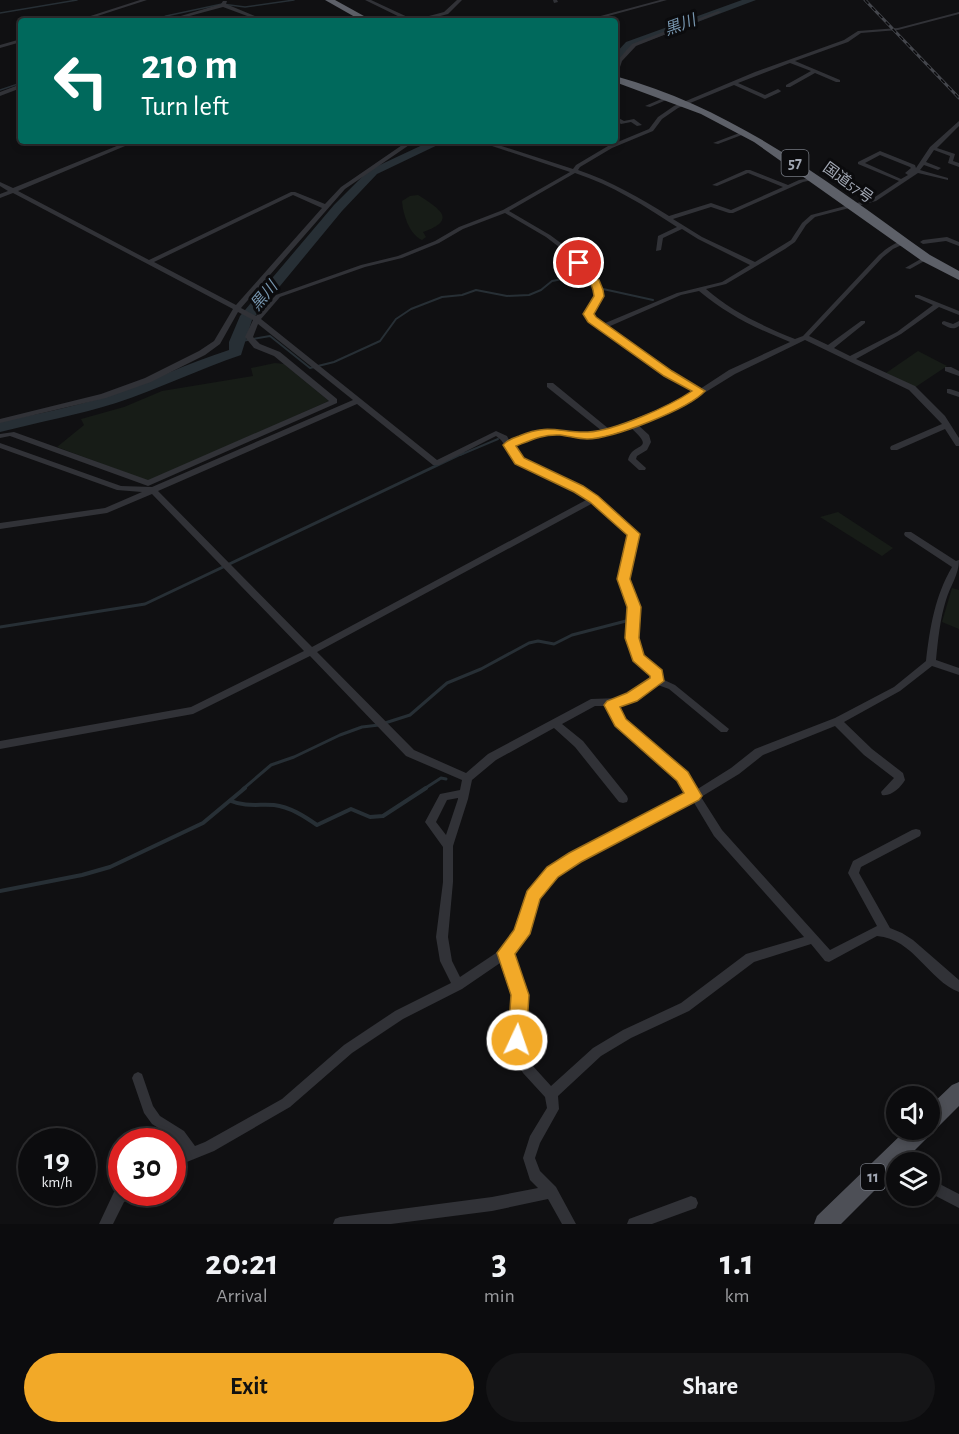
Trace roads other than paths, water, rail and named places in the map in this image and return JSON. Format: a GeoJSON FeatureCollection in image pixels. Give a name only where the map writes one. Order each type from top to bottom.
{"type":"FeatureCollection","features":[{"type":"Feature","properties":{"kind":"highway"},"geometry":{"type":"LineString","coordinates":[[329,0],[363,18]]}},
{"type":"Feature","properties":{"kind":"highway","name":"国道57号"},"geometry":{"type":"LineString","coordinates":[[618,80],[685,104],[744,133],[815,177],[926,258],[957,274]]}},
{"type":"Feature","properties":{"kind":"main road"},"geometry":{"type":"LineString","coordinates":[[940,1111],[959,1092]]}},
{"type":"Feature","properties":{"kind":"main road","name":"11"},"geometry":{"type":"LineString","coordinates":[[904,1152],[913,1140]]}},
{"type":"Feature","properties":{"kind":"main road","name":"11"},"geometry":{"type":"LineString","coordinates":[[825,1224],[886,1172]]}},
{"type":"Feature","properties":{"kind":"street"},"geometry":{"type":"LineString","coordinates":[[118,0],[128,4]]}},
{"type":"Feature","properties":{"kind":"street"},"geometry":{"type":"LineString","coordinates":[[86,18],[145,0]]}},
{"type":"Feature","properties":{"kind":"street"},"geometry":{"type":"LineString","coordinates":[[367,0],[407,18]]}},
{"type":"Feature","properties":{"kind":"street"},"geometry":{"type":"LineString","coordinates":[[426,18],[446,13],[460,0]]}},
{"type":"Feature","properties":{"kind":"street"},"geometry":{"type":"LineString","coordinates":[[596,18],[665,0]]}},
{"type":"Feature","properties":{"kind":"street"},"geometry":{"type":"LineString","coordinates":[[176,18],[225,3],[258,18]]}},
{"type":"Feature","properties":{"kind":"street"},"geometry":{"type":"LineString","coordinates":[[618,66],[634,45],[720,12]]}},
{"type":"Feature","properties":{"kind":"street"},"geometry":{"type":"LineString","coordinates":[[618,144],[651,130],[660,118],[685,104],[846,41],[860,32],[898,29],[959,13]]}},
{"type":"Feature","properties":{"kind":"street"},"geometry":{"type":"LineString","coordinates":[[0,47],[18,41]]}},
{"type":"Feature","properties":{"kind":"street"},"geometry":{"type":"LineString","coordinates":[[790,61],[838,81]]}},
{"type":"Feature","properties":{"kind":"street"},"geometry":{"type":"LineString","coordinates":[[788,86],[816,71]]}},
{"type":"Feature","properties":{"kind":"street"},"geometry":{"type":"LineString","coordinates":[[734,83],[765,97],[778,91]]}},
{"type":"Feature","properties":{"kind":"street"},"geometry":{"type":"LineString","coordinates":[[0,94],[18,87]]}},
{"type":"Feature","properties":{"kind":"street"},"geometry":{"type":"LineString","coordinates":[[692,92],[700,98]]}},
{"type":"Feature","properties":{"kind":"street"},"geometry":{"type":"LineString","coordinates":[[648,106],[668,98]]}},
{"type":"Feature","properties":{"kind":"street"},"geometry":{"type":"LineString","coordinates":[[618,120],[623,123],[632,120],[639,125]]}},
{"type":"Feature","properties":{"kind":"street"},"geometry":{"type":"LineString","coordinates":[[603,327],[680,294],[724,283],[793,241],[804,224],[813,216],[853,205],[863,205],[917,171],[924,164],[932,148],[959,123]]}},
{"type":"Feature","properties":{"kind":"street"},"geometry":{"type":"LineString","coordinates":[[716,143],[744,133]]}},
{"type":"Feature","properties":{"kind":"street"},"geometry":{"type":"LineString","coordinates":[[0,196],[127,144]]}},
{"type":"Feature","properties":{"kind":"street"},"geometry":{"type":"LineString","coordinates":[[0,421],[94,398],[148,380],[202,353],[217,342],[237,308],[326,207],[350,183],[394,155],[405,144]]}},
{"type":"Feature","properties":{"kind":"street"},"geometry":{"type":"LineString","coordinates":[[490,144],[575,171],[615,187],[700,238],[754,264]]}},
{"type":"Feature","properties":{"kind":"street"},"geometry":{"type":"LineString","coordinates":[[0,436],[11,434],[148,483],[334,401],[277,354],[257,346],[249,337],[257,319],[278,296],[437,242],[461,228],[505,211],[617,144]]}},
{"type":"Feature","properties":{"kind":"street"},"geometry":{"type":"LineString","coordinates":[[887,147],[861,163],[898,179]]}},
{"type":"Feature","properties":{"kind":"street"},"geometry":{"type":"LineString","coordinates":[[932,148],[956,155],[950,162],[959,165]]}},
{"type":"Feature","properties":{"kind":"street"},"geometry":{"type":"LineString","coordinates":[[878,196],[914,169],[913,166],[880,153]]}},
{"type":"Feature","properties":{"kind":"street"},"geometry":{"type":"LineString","coordinates":[[924,164],[938,168]]}},
{"type":"Feature","properties":{"kind":"street"},"geometry":{"type":"LineString","coordinates":[[715,185],[748,171],[788,187]]}},
{"type":"Feature","properties":{"kind":"street"},"geometry":{"type":"LineString","coordinates":[[917,171],[946,179]]}},
{"type":"Feature","properties":{"kind":"street"},"geometry":{"type":"LineString","coordinates":[[669,218],[711,205],[731,212],[815,177]]}},
{"type":"Feature","properties":{"kind":"street"},"geometry":{"type":"LineString","coordinates":[[0,184],[257,319],[436,463],[496,434],[509,445],[520,461],[579,489],[594,499],[634,534],[624,579],[634,607],[632,638],[638,658],[657,674],[657,681]]}},
{"type":"Feature","properties":{"kind":"street"},"geometry":{"type":"LineString","coordinates":[[149,262],[293,193],[326,207]]}},
{"type":"Feature","properties":{"kind":"street"},"geometry":{"type":"LineString","coordinates":[[505,211],[548,236],[575,256],[585,277],[595,282],[598,290],[599,296],[589,314],[592,319],[668,374],[699,391]]}},
{"type":"Feature","properties":{"kind":"street"},"geometry":{"type":"LineString","coordinates":[[658,250],[660,237],[682,227]]}},
{"type":"Feature","properties":{"kind":"street"},"geometry":{"type":"LineString","coordinates":[[923,242],[947,239],[959,244]]}},
{"type":"Feature","properties":{"kind":"street"},"geometry":{"type":"LineString","coordinates":[[509,445],[536,433],[557,432],[588,436],[632,424],[680,404],[699,391],[805,337],[881,256],[904,242]]}},
{"type":"Feature","properties":{"kind":"street"},"geometry":{"type":"LineString","coordinates":[[908,268],[926,258]]}},
{"type":"Feature","properties":{"kind":"street"},"geometry":{"type":"LineString","coordinates":[[701,289],[727,309],[755,325],[794,341]]}},
{"type":"Feature","properties":{"kind":"street"},"geometry":{"type":"LineString","coordinates":[[917,296],[959,313]]}},
{"type":"Feature","properties":{"kind":"street"},"geometry":{"type":"LineString","coordinates":[[850,360],[899,333],[939,304]]}},
{"type":"Feature","properties":{"kind":"street"},"geometry":{"type":"LineString","coordinates":[[828,349],[863,322]]}},
{"type":"Feature","properties":{"kind":"street"},"geometry":{"type":"LineString","coordinates":[[944,323],[954,327],[959,323]]}},
{"type":"Feature","properties":{"kind":"street"},"geometry":{"type":"LineString","coordinates":[[805,337],[912,388],[947,425],[959,444]]}},
{"type":"Feature","properties":{"kind":"street"},"geometry":{"type":"LineString","coordinates":[[948,369],[959,374]]}},
{"type":"Feature","properties":{"kind":"street"},"geometry":{"type":"LineString","coordinates":[[550,385],[607,431]]}},
{"type":"Feature","properties":{"kind":"street"},"geometry":{"type":"LineString","coordinates":[[950,391],[959,395]]}},
{"type":"Feature","properties":{"kind":"street"},"geometry":{"type":"LineString","coordinates":[[0,526],[107,510],[357,401]]}},
{"type":"Feature","properties":{"kind":"street"},"geometry":{"type":"LineString","coordinates":[[632,424],[646,437],[647,442],[644,448],[633,455],[632,460],[642,468]]}},
{"type":"Feature","properties":{"kind":"street"},"geometry":{"type":"LineString","coordinates":[[894,448],[947,425]]}},
{"type":"Feature","properties":{"kind":"street"},"geometry":{"type":"LineString","coordinates":[[0,445],[120,488],[153,490],[410,753],[467,778]]}},
{"type":"Feature","properties":{"kind":"street"},"geometry":{"type":"LineString","coordinates":[[0,745],[193,710],[312,651],[594,499]]}},
{"type":"Feature","properties":{"kind":"street"},"geometry":{"type":"LineString","coordinates":[[186,1156],[209,1147],[285,1103],[348,1049],[399,1016],[458,985],[506,953],[521,934],[533,896],[553,872],[575,857],[694,796],[735,771],[759,752],[837,722],[897,689],[931,662],[935,623],[943,590],[957,568],[908,534]]}},
{"type":"Feature","properties":{"kind":"street"},"geometry":{"type":"LineString","coordinates":[[931,662],[959,672]]}},
{"type":"Feature","properties":{"kind":"street"},"geometry":{"type":"LineString","coordinates":[[458,985],[446,961],[441,937],[448,882],[448,846],[467,778],[492,757],[594,702],[612,705],[632,697],[657,681]]}},
{"type":"Feature","properties":{"kind":"street"},"geometry":{"type":"LineString","coordinates":[[657,681],[672,687],[724,729]]}},
{"type":"Feature","properties":{"kind":"street"},"geometry":{"type":"LineString","coordinates":[[612,705],[620,722],[683,777],[718,833],[830,957],[876,931],[885,930],[898,935],[959,987]]}},
{"type":"Feature","properties":{"kind":"street"},"geometry":{"type":"LineString","coordinates":[[837,722],[868,752],[899,776],[900,780],[886,792]]}},
{"type":"Feature","properties":{"kind":"street"},"geometry":{"type":"LineString","coordinates":[[554,723],[579,744],[623,799]]}},
{"type":"Feature","properties":{"kind":"street"},"geometry":{"type":"LineString","coordinates":[[448,846],[430,822],[444,797],[464,793]]}},
{"type":"Feature","properties":{"kind":"street"},"geometry":{"type":"LineString","coordinates":[[885,930],[853,873],[853,868],[916,833]]}},
{"type":"Feature","properties":{"kind":"street"},"geometry":{"type":"LineString","coordinates":[[551,1094],[597,1052],[627,1034],[685,1007],[750,958],[812,939]]}},
{"type":"Feature","properties":{"kind":"street"},"geometry":{"type":"LineString","coordinates":[[506,953],[520,995],[517,1052],[524,1066],[551,1094],[553,1109],[535,1140],[529,1158],[535,1175],[551,1192],[569,1224]]}},
{"type":"Feature","properties":{"kind":"street"},"geometry":{"type":"LineString","coordinates":[[138,1078],[148,1109],[156,1120],[180,1135],[192,1154]]}},
{"type":"Feature","properties":{"kind":"street"},"geometry":{"type":"LineString","coordinates":[[940,1191],[959,1201]]}},
{"type":"Feature","properties":{"kind":"street"},"geometry":{"type":"LineString","coordinates":[[340,1224],[492,1204],[551,1192]]}},
{"type":"Feature","properties":{"kind":"street"},"geometry":{"type":"LineString","coordinates":[[634,1224],[691,1203]]}},
{"type":"Feature","properties":{"kind":"street"},"geometry":{"type":"LineString","coordinates":[[109,1223],[116,1206]]}},
{"type":"Feature","properties":{"kind":"waterway"},"geometry":{"type":"LineString","coordinates":[[0,13],[77,0]]}},
{"type":"Feature","properties":{"kind":"waterway"},"geometry":{"type":"LineString","coordinates":[[162,18],[222,4],[245,7],[294,0]]}},
{"type":"Feature","properties":{"kind":"waterway","name":"黒川"},"geometry":{"type":"LineString","coordinates":[[618,57],[630,44],[751,0]]}},
{"type":"Feature","properties":{"kind":"waterway"},"geometry":{"type":"LineString","coordinates":[[0,90],[18,84]]}},
{"type":"Feature","properties":{"kind":"waterway","name":"黒川"},"geometry":{"type":"LineString","coordinates":[[0,427],[110,400],[161,382],[196,365],[236,352],[236,342],[245,319],[338,208],[373,172],[434,144]]}},
{"type":"Feature","properties":{"kind":"waterway"},"geometry":{"type":"LineString","coordinates":[[236,342],[270,336],[310,368],[334,362],[380,341],[396,319],[411,309],[442,297],[462,295],[476,290],[507,296],[529,295],[541,290],[552,281],[573,277],[594,287],[653,300]]}},
{"type":"Feature","properties":{"kind":"waterway"},"geometry":{"type":"LineString","coordinates":[[460,455],[498,439]]}},
{"type":"Feature","properties":{"kind":"waterway"},"geometry":{"type":"LineString","coordinates":[[0,627],[145,604],[463,453]]}},
{"type":"Feature","properties":{"kind":"waterway"},"geometry":{"type":"LineString","coordinates":[[385,723],[410,715],[447,683],[481,669],[529,643],[538,641],[554,644],[572,635],[626,621]]}},
{"type":"Feature","properties":{"kind":"waterway"},"geometry":{"type":"LineString","coordinates":[[243,789],[271,765],[294,757],[340,735],[362,727],[379,725]]}},
{"type":"Feature","properties":{"kind":"waterway"},"geometry":{"type":"LineString","coordinates":[[424,789],[441,778],[446,779]]}},
{"type":"Feature","properties":{"kind":"waterway"},"geometry":{"type":"LineString","coordinates":[[0,891],[82,875],[110,867],[203,823],[245,788]]}},
{"type":"Feature","properties":{"kind":"waterway"},"geometry":{"type":"LineString","coordinates":[[231,801],[247,805],[280,806],[297,812],[317,825],[351,809],[370,817],[383,816],[426,788]]}},
{"type":"Feature","properties":{"kind":"railway"},"geometry":{"type":"LineString","coordinates":[[865,0],[959,98]]}}]}
